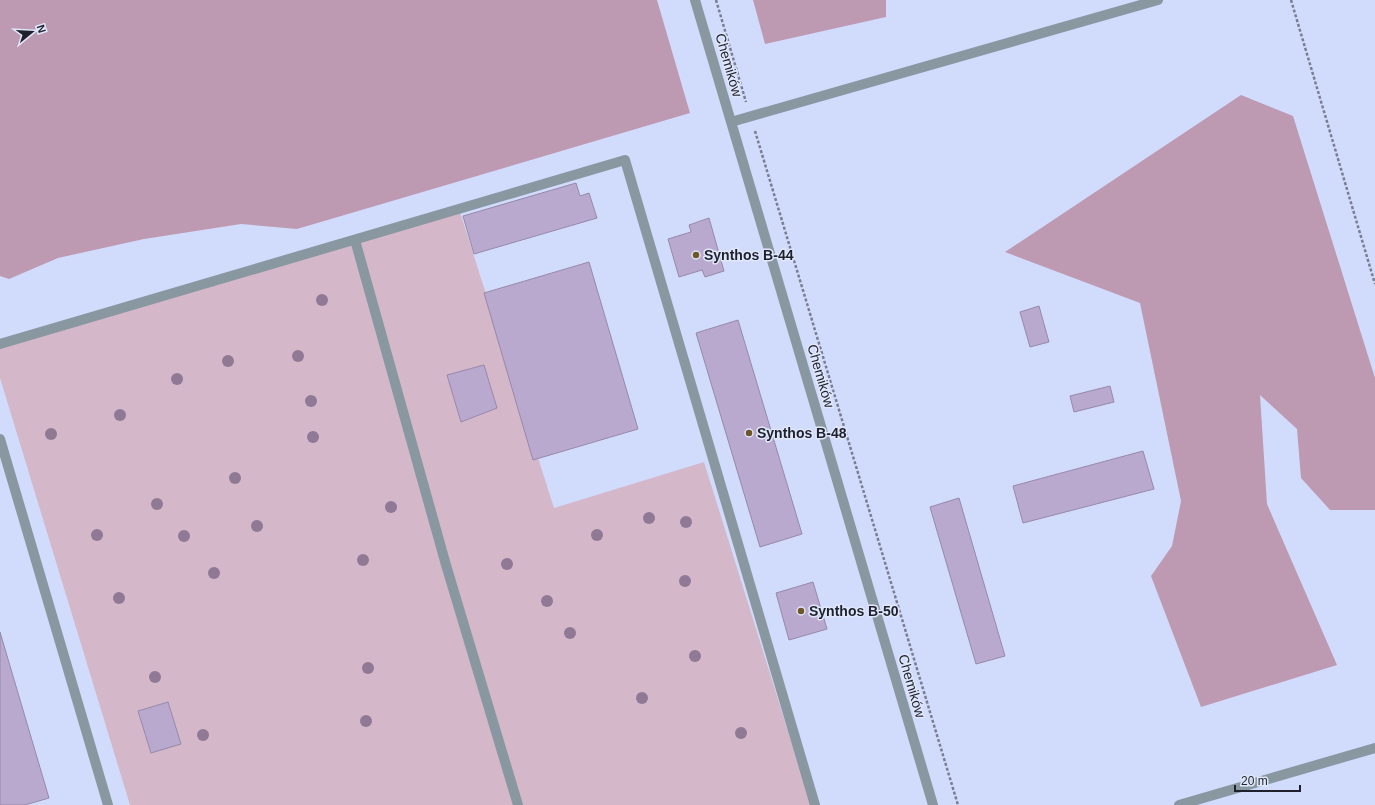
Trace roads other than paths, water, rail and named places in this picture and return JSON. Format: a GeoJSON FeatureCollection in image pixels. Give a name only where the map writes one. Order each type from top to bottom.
{"type":"FeatureCollection","features":[{"type":"Feature","properties":{"kind":"lane","name":"Chemików"},"geometry":{"type":"LineString","coordinates":[[695,0],[933,805]]}},
{"type":"Feature","properties":{"kind":"lane"},"geometry":{"type":"LineString","coordinates":[[731,122],[1158,0]]}},
{"type":"Feature","properties":{"kind":"lane"},"geometry":{"type":"LineString","coordinates":[[0,344],[625,160],[815,805]]}},
{"type":"Feature","properties":{"kind":"lane"},"geometry":{"type":"LineString","coordinates":[[355,240],[446,565],[518,805]]}},
{"type":"Feature","properties":{"kind":"lane"},"geometry":{"type":"LineString","coordinates":[[0,439],[108,805]]}},
{"type":"Feature","properties":{"kind":"lane"},"geometry":{"type":"LineString","coordinates":[[1179,805],[1375,748]]}},
{"type":"Feature","properties":{"kind":"place","name":"Synthos B-44"},"geometry":{"type":"Point","coordinates":[696,255]}},
{"type":"Feature","properties":{"kind":"place","name":"Synthos B-48"},"geometry":{"type":"Point","coordinates":[749,433]}},
{"type":"Feature","properties":{"kind":"place","name":"Synthos B-50"},"geometry":{"type":"Point","coordinates":[801,611]}}]}
